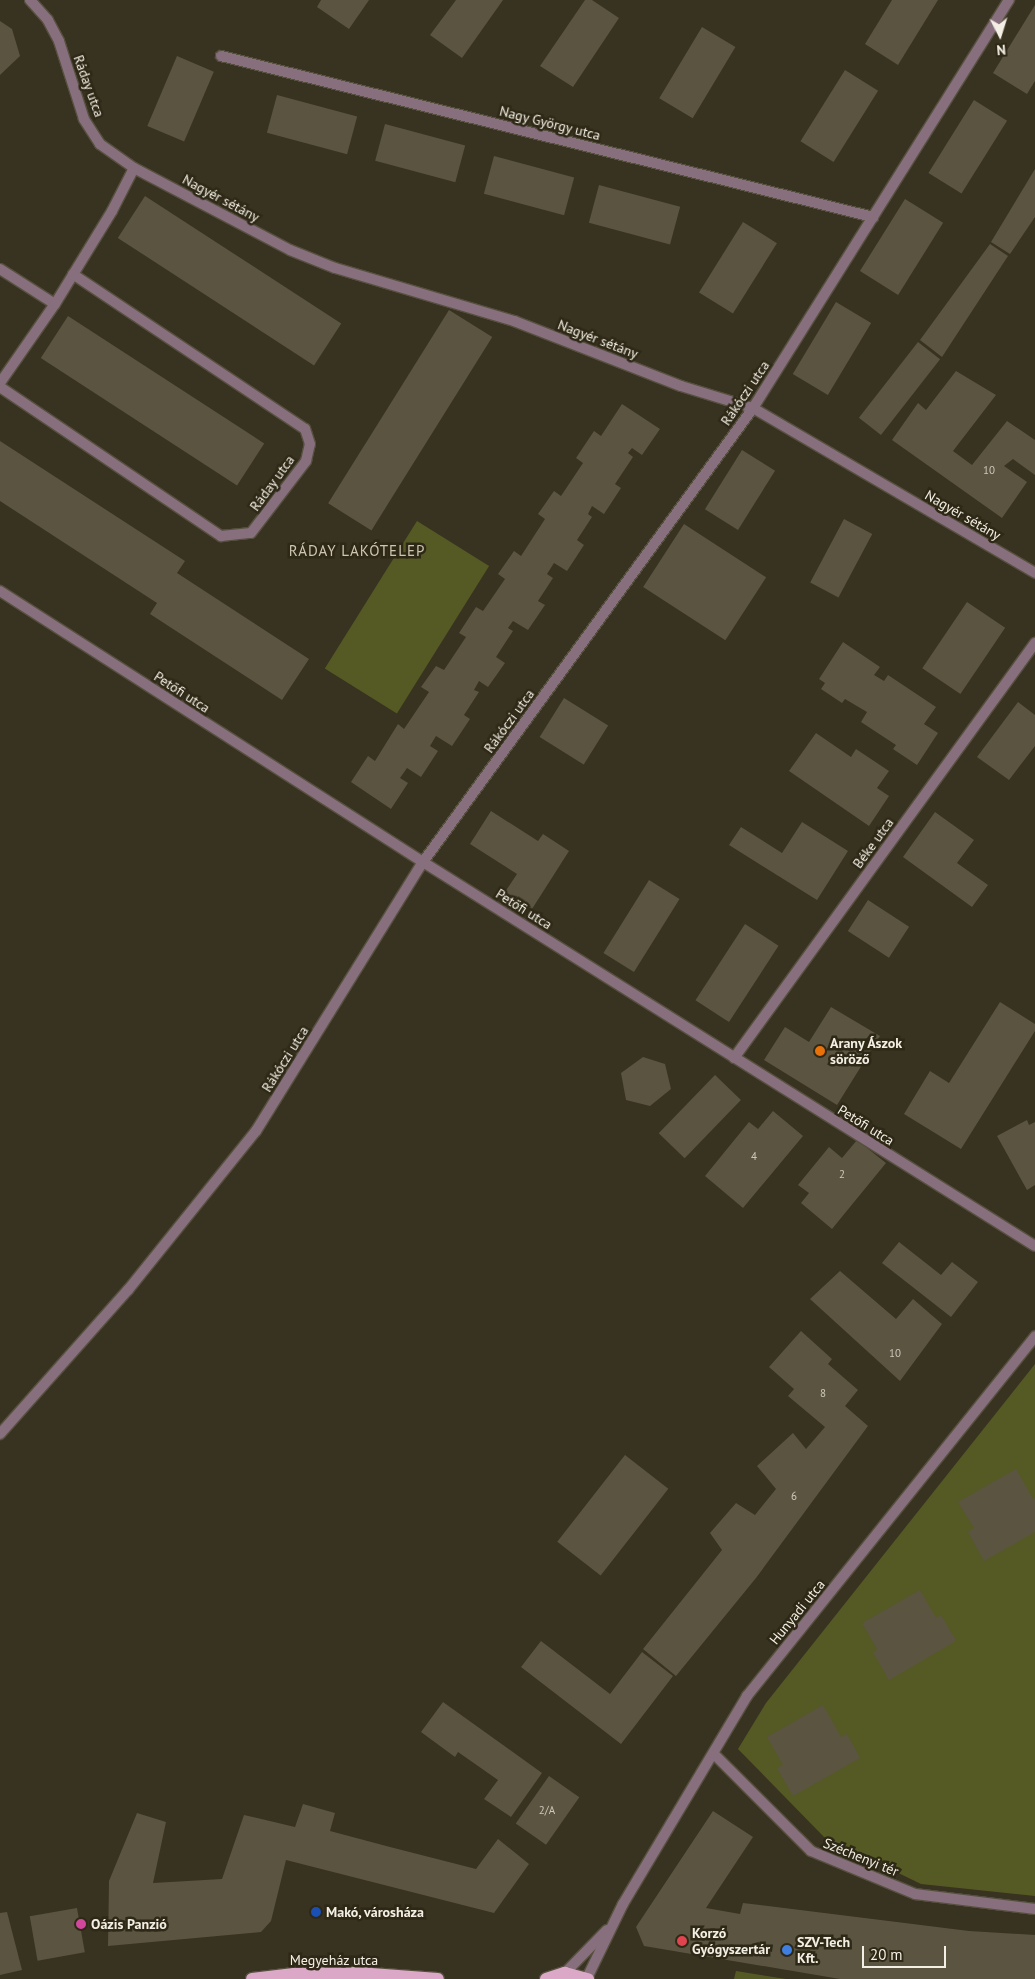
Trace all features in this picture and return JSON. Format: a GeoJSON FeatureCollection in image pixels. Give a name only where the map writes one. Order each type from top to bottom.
{"type":"FeatureCollection","features":[{"type":"Feature","properties":{"kind":"main road"},"geometry":{"type":"LineString","coordinates":[[546,1979],[565,1973],[588,1978]]}},
{"type":"Feature","properties":{"kind":"main road","name":"Megyeház utca"},"geometry":{"type":"LineString","coordinates":[[252,1979],[303,1974],[438,1979]]}},
{"type":"Feature","properties":{"kind":"street","name":"Ráday utca"},"geometry":{"type":"LineString","coordinates":[[30,0],[48,20],[59,41],[84,119],[100,144],[134,168]]}},
{"type":"Feature","properties":{"kind":"street","name":"Rákóczi utca"},"geometry":{"type":"LineString","coordinates":[[0,1434],[128,1290],[256,1131],[423,862],[753,408],[1009,0]]}},
{"type":"Feature","properties":{"kind":"street","name":"Nagy György utca"},"geometry":{"type":"LineString","coordinates":[[221,56],[873,217]]}},
{"type":"Feature","properties":{"kind":"street"},"geometry":{"type":"LineString","coordinates":[[0,383],[55,304],[112,211],[134,168]]}},
{"type":"Feature","properties":{"kind":"street","name":"Nagyér sétány"},"geometry":{"type":"LineString","coordinates":[[134,168],[290,250],[335,268],[404,286],[514,321],[681,386],[753,408],[1035,573]]}},
{"type":"Feature","properties":{"kind":"street"},"geometry":{"type":"LineString","coordinates":[[0,269],[55,304]]}},
{"type":"Feature","properties":{"kind":"street","name":"Ráday utca"},"geometry":{"type":"LineString","coordinates":[[0,387],[221,536],[251,533],[306,461],[310,444],[305,429],[73,274]]}},
{"type":"Feature","properties":{"kind":"street","name":"Petőfi utca"},"geometry":{"type":"LineString","coordinates":[[0,591],[423,862],[1035,1246]]}},
{"type":"Feature","properties":{"kind":"street","name":"Béke utca"},"geometry":{"type":"LineString","coordinates":[[734,1058],[1035,643]]}},
{"type":"Feature","properties":{"kind":"street","name":"Hunyadi utca"},"geometry":{"type":"LineString","coordinates":[[588,1978],[612,1926],[747,1696],[1035,1336]]}},
{"type":"Feature","properties":{"kind":"street","name":"Széchenyi tér"},"geometry":{"type":"LineString","coordinates":[[714,1754],[811,1852],[915,1894],[1035,1909]]}},
{"type":"Feature","properties":{"kind":"street","name":"Hunyadi utca"},"geometry":{"type":"LineString","coordinates":[[565,1973],[612,1926]]}},
{"type":"Feature","properties":{"kind":"green space"},"geometry":{"type":"Polygon","coordinates":[[[417,521],[489,566],[397,714],[325,669],[417,521]]]}},
{"type":"Feature","properties":{"kind":"green space"},"geometry":{"type":"Polygon","coordinates":[[[1035,1364],[1035,1896],[921,1884],[824,1837],[738,1749],[766,1703],[1035,1364]]]}},
{"type":"Feature","properties":{"kind":"green space"},"geometry":{"type":"Polygon","coordinates":[[[736,1971],[786,1979],[734,1979],[736,1971]]]}},
{"type":"Feature","properties":{"kind":"building"},"geometry":{"type":"Polygon","coordinates":[[[321,0],[369,0],[349,29],[317,7],[321,0]]]}},
{"type":"Feature","properties":{"kind":"building"},"geometry":{"type":"Polygon","coordinates":[[[456,0],[503,0],[462,58],[430,35],[456,0]]]}},
{"type":"Feature","properties":{"kind":"building"},"geometry":{"type":"Polygon","coordinates":[[[585,0],[592,0],[619,18],[573,87],[540,66],[585,0]]]}},
{"type":"Feature","properties":{"kind":"building"},"geometry":{"type":"Polygon","coordinates":[[[892,0],[938,0],[898,65],[865,44],[892,0]]]}},
{"type":"Feature","properties":{"kind":"building"},"geometry":{"type":"Polygon","coordinates":[[[1035,5],[1035,81],[1027,94],[993,73],[1035,5]]]}},
{"type":"Feature","properties":{"kind":"building"},"geometry":{"type":"Polygon","coordinates":[[[0,21],[12,29],[20,56],[0,75],[0,21]]]}},
{"type":"Feature","properties":{"kind":"building"},"geometry":{"type":"Polygon","coordinates":[[[702,27],[735,47],[693,118],[659,98],[702,27]]]}},
{"type":"Feature","properties":{"kind":"building"},"geometry":{"type":"Polygon","coordinates":[[[177,56],[214,72],[184,142],[147,126],[177,56]]]}},
{"type":"Feature","properties":{"kind":"building"},"geometry":{"type":"Polygon","coordinates":[[[845,70],[878,91],[834,162],[800,141],[845,70]]]}},
{"type":"Feature","properties":{"kind":"building"},"geometry":{"type":"Polygon","coordinates":[[[277,95],[357,116],[347,154],[267,133],[277,95]]]}},
{"type":"Feature","properties":{"kind":"building"},"geometry":{"type":"Polygon","coordinates":[[[974,100],[1007,121],[962,194],[928,173],[974,100]]]}},
{"type":"Feature","properties":{"kind":"building"},"geometry":{"type":"Polygon","coordinates":[[[385,124],[465,145],[455,182],[375,161],[385,124]]]}},
{"type":"Feature","properties":{"kind":"building"},"geometry":{"type":"Polygon","coordinates":[[[494,156],[574,177],[564,215],[484,194],[494,156]]]}},
{"type":"Feature","properties":{"kind":"building"},"geometry":{"type":"Polygon","coordinates":[[[1035,169],[1035,217],[1010,254],[991,242],[1035,169]]]}},
{"type":"Feature","properties":{"kind":"building"},"geometry":{"type":"Polygon","coordinates":[[[599,185],[680,207],[670,244],[589,223],[599,185]]]}},
{"type":"Feature","properties":{"kind":"building"},"geometry":{"type":"Polygon","coordinates":[[[145,196],[341,323],[314,365],[118,238],[145,196]]]}},
{"type":"Feature","properties":{"kind":"building"},"geometry":{"type":"Polygon","coordinates":[[[905,199],[943,223],[898,295],[860,271],[905,199]]]}},
{"type":"Feature","properties":{"kind":"building"},"geometry":{"type":"Polygon","coordinates":[[[743,222],[777,243],[733,314],[699,292],[743,222]]]}},
{"type":"Feature","properties":{"kind":"building"},"geometry":{"type":"Polygon","coordinates":[[[990,244],[1008,256],[942,357],[920,340],[990,244]]]}},
{"type":"Feature","properties":{"kind":"building"},"geometry":{"type":"Polygon","coordinates":[[[836,302],[871,323],[828,395],[793,374],[836,302]]]}},
{"type":"Feature","properties":{"kind":"building"},"geometry":{"type":"Polygon","coordinates":[[[449,310],[492,337],[371,530],[328,503],[449,310]]]}},
{"type":"Feature","properties":{"kind":"building"},"geometry":{"type":"Polygon","coordinates":[[[68,316],[264,443],[237,485],[41,358],[68,316]]]}},
{"type":"Feature","properties":{"kind":"building"},"geometry":{"type":"Polygon","coordinates":[[[918,342],[940,359],[881,435],[859,418],[918,342]]]}},
{"type":"Feature","properties":{"kind":"building"},"geometry":{"type":"Polygon","coordinates":[[[956,371],[996,395],[953,451],[972,465],[1007,421],[1035,440],[1035,475],[1013,459],[1004,466],[1027,482],[1002,518],[892,440],[918,403],[926,410],[956,371]]]}},
{"type":"Feature","properties":{"kind":"building"},"geometry":{"type":"Polygon","coordinates":[[[622,404],[660,429],[642,455],[632,448],[628,453],[633,457],[615,484],[621,488],[604,514],[592,506],[588,514],[592,517],[577,540],[584,545],[567,571],[554,563],[547,574],[553,578],[538,601],[545,605],[528,630],[513,621],[508,628],[513,631],[496,657],[505,663],[488,687],[479,681],[474,690],[479,692],[464,715],[470,719],[452,746],[436,736],[430,746],[438,751],[421,777],[407,768],[400,778],[408,783],[391,809],[351,782],[368,756],[375,761],[398,724],[404,729],[429,692],[421,687],[436,666],[444,670],[466,637],[459,633],[476,607],[483,611],[505,579],[498,574],[514,551],[521,556],[545,519],[538,514],[554,491],[561,496],[583,463],[576,458],[594,431],[601,436],[622,404]]]}},
{"type":"Feature","properties":{"kind":"building"},"geometry":{"type":"Polygon","coordinates":[[[0,441],[185,561],[177,573],[309,659],[282,700],[150,614],[157,603],[0,501],[0,441]]]}},
{"type":"Feature","properties":{"kind":"building"},"geometry":{"type":"Polygon","coordinates":[[[742,450],[775,471],[738,530],[705,509],[742,450]]]}},
{"type":"Feature","properties":{"kind":"building"},"geometry":{"type":"Polygon","coordinates":[[[844,519],[872,534],[838,598],[810,583],[844,519]]]}},
{"type":"Feature","properties":{"kind":"building"},"geometry":{"type":"Polygon","coordinates":[[[684,524],[766,577],[725,640],[643,587],[684,524]]]}},
{"type":"Feature","properties":{"kind":"building"},"geometry":{"type":"Polygon","coordinates":[[[967,602],[1005,628],[960,694],[922,668],[967,602]]]}},
{"type":"Feature","properties":{"kind":"building"},"geometry":{"type":"Polygon","coordinates":[[[843,642],[880,667],[874,675],[884,681],[888,675],[936,707],[924,724],[938,733],[917,765],[893,749],[896,745],[861,722],[867,712],[845,699],[842,703],[821,689],[825,683],[819,679],[843,642]]]}},
{"type":"Feature","properties":{"kind":"building"},"geometry":{"type":"Polygon","coordinates":[[[564,698],[608,726],[584,765],[540,737],[564,698]]]}},
{"type":"Feature","properties":{"kind":"building"},"geometry":{"type":"Polygon","coordinates":[[[1018,702],[1035,715],[1035,746],[1009,780],[977,757],[1018,702]]]}},
{"type":"Feature","properties":{"kind":"building"},"geometry":{"type":"Polygon","coordinates":[[[816,733],[851,757],[856,749],[889,771],[877,788],[889,796],[869,826],[789,771],[816,733]]]}},
{"type":"Feature","properties":{"kind":"building"},"geometry":{"type":"Polygon","coordinates":[[[491,811],[538,841],[543,834],[569,851],[532,909],[505,892],[517,874],[470,844],[491,811]]]}},
{"type":"Feature","properties":{"kind":"building"},"geometry":{"type":"Polygon","coordinates":[[[935,812],[974,840],[957,863],[988,885],[972,907],[903,857],[935,812]]]}},
{"type":"Feature","properties":{"kind":"building"},"geometry":{"type":"Polygon","coordinates":[[[802,822],[848,851],[817,900],[729,845],[741,827],[782,853],[802,822]]]}},
{"type":"Feature","properties":{"kind":"building"},"geometry":{"type":"Polygon","coordinates":[[[649,880],[680,899],[634,972],[603,953],[649,880]]]}},
{"type":"Feature","properties":{"kind":"building"},"geometry":{"type":"Polygon","coordinates":[[[868,900],[909,927],[889,958],[848,931],[868,900]]]}},
{"type":"Feature","properties":{"kind":"building"},"geometry":{"type":"Polygon","coordinates":[[[745,924],[779,946],[729,1022],[695,1000],[745,924]]]}},
{"type":"Feature","properties":{"kind":"building"},"geometry":{"type":"Polygon","coordinates":[[[1000,1002],[1035,1024],[1035,1031],[961,1149],[904,1114],[930,1071],[949,1083],[1000,1002]]]}},
{"type":"Feature","properties":{"kind":"building","name":"Arany Ászok söröző"},"geometry":{"type":"Polygon","coordinates":[[[831,1007],[880,1036],[837,1105],[764,1060],[785,1027],[809,1042],[831,1007]]]}},
{"type":"Feature","properties":{"kind":"building"},"geometry":{"type":"Polygon","coordinates":[[[643,1057],[665,1064],[671,1089],[650,1106],[626,1100],[621,1073],[643,1057]]]}},
{"type":"Feature","properties":{"kind":"building"},"geometry":{"type":"Polygon","coordinates":[[[715,1075],[741,1100],[685,1158],[659,1133],[715,1075]]]}},
{"type":"Feature","properties":{"kind":"building"},"geometry":{"type":"Polygon","coordinates":[[[773,1111],[803,1136],[743,1208],[705,1176],[749,1122],[758,1129],[773,1111]]]}},
{"type":"Feature","properties":{"kind":"building"},"geometry":{"type":"Polygon","coordinates":[[[1027,1120],[1029,1125],[1035,1122],[1035,1185],[1027,1190],[997,1136],[1027,1120]]]}},
{"type":"Feature","properties":{"kind":"building"},"geometry":{"type":"Polygon","coordinates":[[[857,1140],[886,1163],[832,1229],[801,1203],[809,1193],[798,1185],[829,1147],[842,1158],[857,1140]]]}},
{"type":"Feature","properties":{"kind":"building"},"geometry":{"type":"Polygon","coordinates":[[[899,1242],[941,1275],[952,1262],[978,1282],[951,1317],[882,1263],[899,1242]]]}},
{"type":"Feature","properties":{"kind":"building"},"geometry":{"type":"Polygon","coordinates":[[[840,1271],[896,1319],[913,1299],[942,1324],[900,1381],[810,1299],[840,1271]]]}},
{"type":"Feature","properties":{"kind":"building"},"geometry":{"type":"Polygon","coordinates":[[[801,1331],[832,1359],[828,1364],[858,1390],[845,1406],[868,1426],[756,1578],[676,1676],[643,1649],[722,1550],[710,1533],[736,1503],[755,1515],[776,1489],[757,1466],[793,1433],[806,1449],[825,1427],[788,1396],[794,1389],[769,1367],[801,1331]]]}},
{"type":"Feature","properties":{"kind":"building"},"geometry":{"type":"Polygon","coordinates":[[[625,1455],[668,1489],[601,1576],[557,1542],[625,1455]]]}},
{"type":"Feature","properties":{"kind":"building"},"geometry":{"type":"Polygon","coordinates":[[[1016,1469],[1033,1499],[1035,1498],[1035,1532],[984,1561],[968,1532],[974,1528],[958,1502],[1016,1469]]]}},
{"type":"Feature","properties":{"kind":"building"},"geometry":{"type":"Polygon","coordinates":[[[920,1590],[936,1618],[941,1615],[956,1641],[889,1680],[873,1652],[877,1649],[862,1623],[920,1590]]]}},
{"type":"Feature","properties":{"kind":"building"},"geometry":{"type":"Polygon","coordinates":[[[541,1641],[610,1694],[642,1652],[673,1676],[621,1744],[521,1667],[541,1641]]]}},
{"type":"Feature","properties":{"kind":"building"},"geometry":{"type":"Polygon","coordinates":[[[443,1702],[542,1773],[511,1817],[484,1799],[498,1780],[458,1752],[455,1757],[421,1732],[443,1702]]]}},
{"type":"Feature","properties":{"kind":"building"},"geometry":{"type":"Polygon","coordinates":[[[823,1705],[841,1737],[847,1734],[860,1758],[793,1796],[777,1768],[783,1765],[767,1737],[823,1705]]]}},
{"type":"Feature","properties":{"kind":"building"},"geometry":{"type":"Polygon","coordinates":[[[549,1776],[579,1797],[546,1845],[516,1824],[549,1776]]]}},
{"type":"Feature","properties":{"kind":"building"},"geometry":{"type":"Polygon","coordinates":[[[303,1804],[335,1813],[330,1831],[390,1847],[476,1869],[498,1839],[529,1864],[494,1913],[286,1860],[271,1921],[261,1932],[108,1946],[109,1881],[137,1813],[166,1822],[153,1883],[222,1879],[244,1815],[295,1827],[303,1804]]]}},
{"type":"Feature","properties":{"kind":"building"},"geometry":{"type":"Polygon","coordinates":[[[713,1811],[753,1837],[706,1908],[740,1914],[743,1903],[969,1931],[1035,1935],[1035,1979],[840,1979],[644,1946],[636,1927],[713,1811]]]}},
{"type":"Feature","properties":{"kind":"building"},"geometry":{"type":"Polygon","coordinates":[[[77,1908],[85,1952],[38,1961],[30,1916],[77,1908]]]}},
{"type":"Feature","properties":{"kind":"building"},"geometry":{"type":"Polygon","coordinates":[[[7,1912],[22,1970],[0,1975],[0,1913],[7,1912]]]}},
{"type":"Feature","properties":{"kind":"place","name":"Arany Ászok söröző"},"geometry":{"type":"Point","coordinates":[820,1051]}},
{"type":"Feature","properties":{"kind":"place","name":"Makó, városháza"},"geometry":{"type":"Point","coordinates":[316,1912]}},
{"type":"Feature","properties":{"kind":"place","name":"Oázis Panzió"},"geometry":{"type":"Point","coordinates":[81,1924]}},
{"type":"Feature","properties":{"kind":"place","name":"Korzó Gyógyszertár"},"geometry":{"type":"Point","coordinates":[682,1941]}},
{"type":"Feature","properties":{"kind":"place","name":"SZV-Tech Kft."},"geometry":{"type":"Point","coordinates":[787,1950]}},
{"type":"Feature","properties":{"kind":"district","name":"RÁDAY LAKÓTELEP"},"geometry":{"type":"Point","coordinates":[357,551]}}]}
